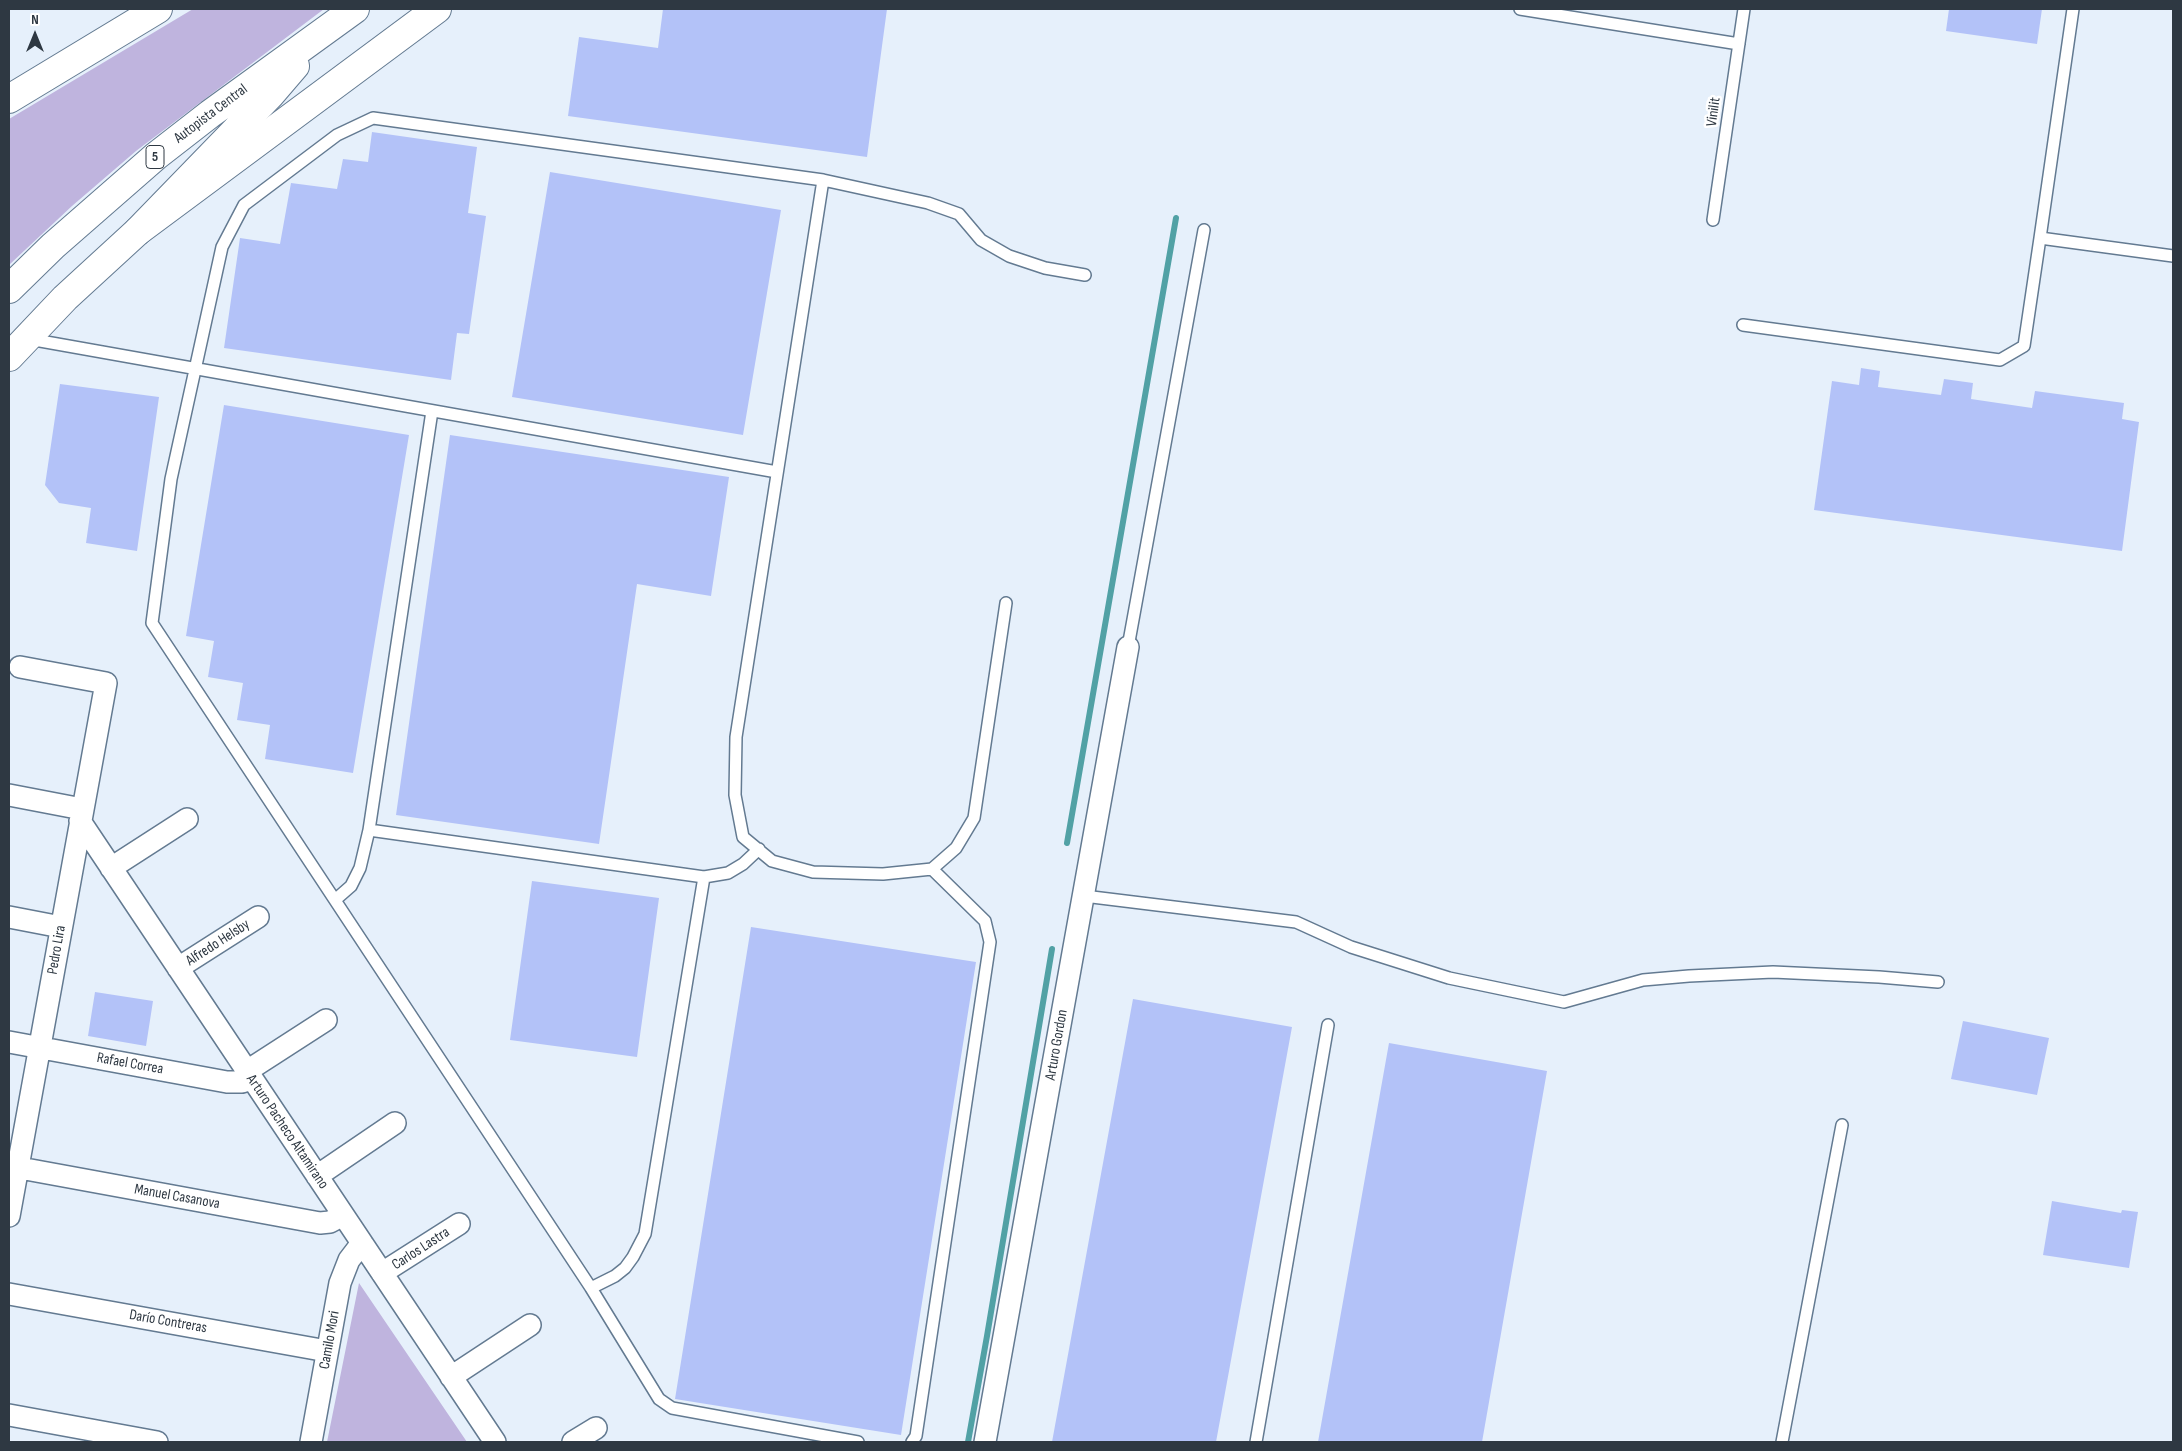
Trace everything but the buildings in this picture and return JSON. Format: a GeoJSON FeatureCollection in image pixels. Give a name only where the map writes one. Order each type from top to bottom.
{"type":"FeatureCollection","features":[{"type":"Feature","properties":{"kind":"main road"},"geometry":{"type":"LineString","coordinates":[[9,99],[158,9]]}},
{"type":"Feature","properties":{"kind":"main road","name":"Autopista Central"},"geometry":{"type":"LineString","coordinates":[[9,290],[53,246],[156,156],[210,114],[355,9]]}},
{"type":"Feature","properties":{"kind":"main road"},"geometry":{"type":"LineString","coordinates":[[138,231],[437,9]]}},
{"type":"Feature","properties":{"kind":"main road"},"geometry":{"type":"LineString","coordinates":[[17,347],[138,231],[271,94],[313,40]]}},
{"type":"Feature","properties":{"kind":"street","name":"Arturo Gordon"},"geometry":{"type":"LineString","coordinates":[[985,1442],[1128,647]]}},
{"type":"Feature","properties":{"kind":"street","name":"Pedro Lira"},"geometry":{"type":"LineString","coordinates":[[9,1216],[13,1167],[40,1048],[106,683],[20,667]]}},
{"type":"Feature","properties":{"kind":"street"},"geometry":{"type":"LineString","coordinates":[[9,795],[81,815]]}},
{"type":"Feature","properties":{"kind":"street","name":"Arturo Pacheco Altamirano"},"geometry":{"type":"LineString","coordinates":[[81,815],[111,868],[494,1442]]}},
{"type":"Feature","properties":{"kind":"street"},"geometry":{"type":"LineString","coordinates":[[111,868],[187,819]]}},
{"type":"Feature","properties":{"kind":"street"},"geometry":{"type":"LineString","coordinates":[[9,917],[61,927]]}},
{"type":"Feature","properties":{"kind":"street","name":"Alfredo Helsby"},"geometry":{"type":"LineString","coordinates":[[178,968],[258,917]]}},
{"type":"Feature","properties":{"kind":"street"},"geometry":{"type":"LineString","coordinates":[[249,1075],[326,1020]]}},
{"type":"Feature","properties":{"kind":"street","name":"Rafael Correa"},"geometry":{"type":"LineString","coordinates":[[9,1042],[227,1082],[242,1082],[249,1075]]}},
{"type":"Feature","properties":{"kind":"street"},"geometry":{"type":"LineString","coordinates":[[317,1176],[395,1123]]}},
{"type":"Feature","properties":{"kind":"street","name":"Manuel Casanova"},"geometry":{"type":"LineString","coordinates":[[13,1167],[320,1223],[330,1222],[343,1215]]}},
{"type":"Feature","properties":{"kind":"street","name":"Carlos Lastra"},"geometry":{"type":"LineString","coordinates":[[382,1273],[459,1224]]}},
{"type":"Feature","properties":{"kind":"street","name":"Camilo Mori"},"geometry":{"type":"LineString","coordinates":[[311,1442],[343,1271],[362,1243]]}},
{"type":"Feature","properties":{"kind":"street","name":"Darío Contreras"},"geometry":{"type":"LineString","coordinates":[[9,1294],[328,1351]]}},
{"type":"Feature","properties":{"kind":"street"},"geometry":{"type":"LineString","coordinates":[[451,1377],[530,1325]]}},
{"type":"Feature","properties":{"kind":"street"},"geometry":{"type":"LineString","coordinates":[[9,1415],[157,1442]]}},
{"type":"Feature","properties":{"kind":"street"},"geometry":{"type":"LineString","coordinates":[[573,1442],[596,1428]]}},
{"type":"Feature","properties":{"kind":"lane"},"geometry":{"type":"LineString","coordinates":[[1520,9],[1739,44]]}},
{"type":"Feature","properties":{"kind":"lane","name":"Vinilit"},"geometry":{"type":"LineString","coordinates":[[1713,220],[1744,9]]}},
{"type":"Feature","properties":{"kind":"lane"},"geometry":{"type":"LineString","coordinates":[[1743,325],[2000,360],[2024,346],[2073,9]]}},
{"type":"Feature","properties":{"kind":"lane"},"geometry":{"type":"LineString","coordinates":[[858,1442],[672,1408],[659,1399],[591,1288],[152,623],[171,479],[222,247],[244,205],[337,135],[373,118],[823,180],[936,206],[959,214],[981,240],[1009,256],[1045,268],[1085,275]]}},
{"type":"Feature","properties":{"kind":"lane"},"geometry":{"type":"LineString","coordinates":[[823,180],[736,737],[735,795],[743,837],[772,861],[813,872],[883,874],[932,869],[956,848],[974,818],[1006,603]]}},
{"type":"Feature","properties":{"kind":"lane"},"geometry":{"type":"LineString","coordinates":[[1128,647],[1204,230]]}},
{"type":"Feature","properties":{"kind":"lane"},"geometry":{"type":"LineString","coordinates":[[2040,238],[2173,256]]}},
{"type":"Feature","properties":{"kind":"lane"},"geometry":{"type":"LineString","coordinates":[[17,347],[194,368],[778,472]]}},
{"type":"Feature","properties":{"kind":"lane"},"geometry":{"type":"LineString","coordinates":[[336,900],[351,886],[360,868],[369,830],[432,411]]}},
{"type":"Feature","properties":{"kind":"lane"},"geometry":{"type":"LineString","coordinates":[[369,830],[704,876],[728,873],[743,864],[759,849]]}},
{"type":"Feature","properties":{"kind":"lane"},"geometry":{"type":"LineString","coordinates":[[912,1442],[916,1436],[990,942],[985,921],[932,869]]}},
{"type":"Feature","properties":{"kind":"lane"},"geometry":{"type":"LineString","coordinates":[[591,1288],[615,1276],[625,1268],[645,1234],[704,876]]}},
{"type":"Feature","properties":{"kind":"lane"},"geometry":{"type":"LineString","coordinates":[[1084,896],[1296,922],[1351,947],[1449,978],[1564,1002],[1643,980],[1698,975],[1773,972],[1878,976],[1938,982]]}},
{"type":"Feature","properties":{"kind":"lane"},"geometry":{"type":"LineString","coordinates":[[1256,1442],[1328,1025]]}},
{"type":"Feature","properties":{"kind":"lane"},"geometry":{"type":"LineString","coordinates":[[1782,1442],[1842,1125]]}},
{"type":"Feature","properties":{"kind":"shaded area"},"geometry":{"type":"Polygon","coordinates":[[[193,9],[324,9],[136,151],[72,206],[9,265],[9,119],[193,9]]]}},
{"type":"Feature","properties":{"kind":"shaded area"},"geometry":{"type":"Polygon","coordinates":[[[359,1283],[467,1442],[327,1442],[359,1283]]]}},
{"type":"Feature","properties":{"kind":"waterway"},"geometry":{"type":"LineString","coordinates":[[1067,843],[1176,218]]}},
{"type":"Feature","properties":{"kind":"waterway"},"geometry":{"type":"LineString","coordinates":[[968,1442],[1052,949]]}}]}
